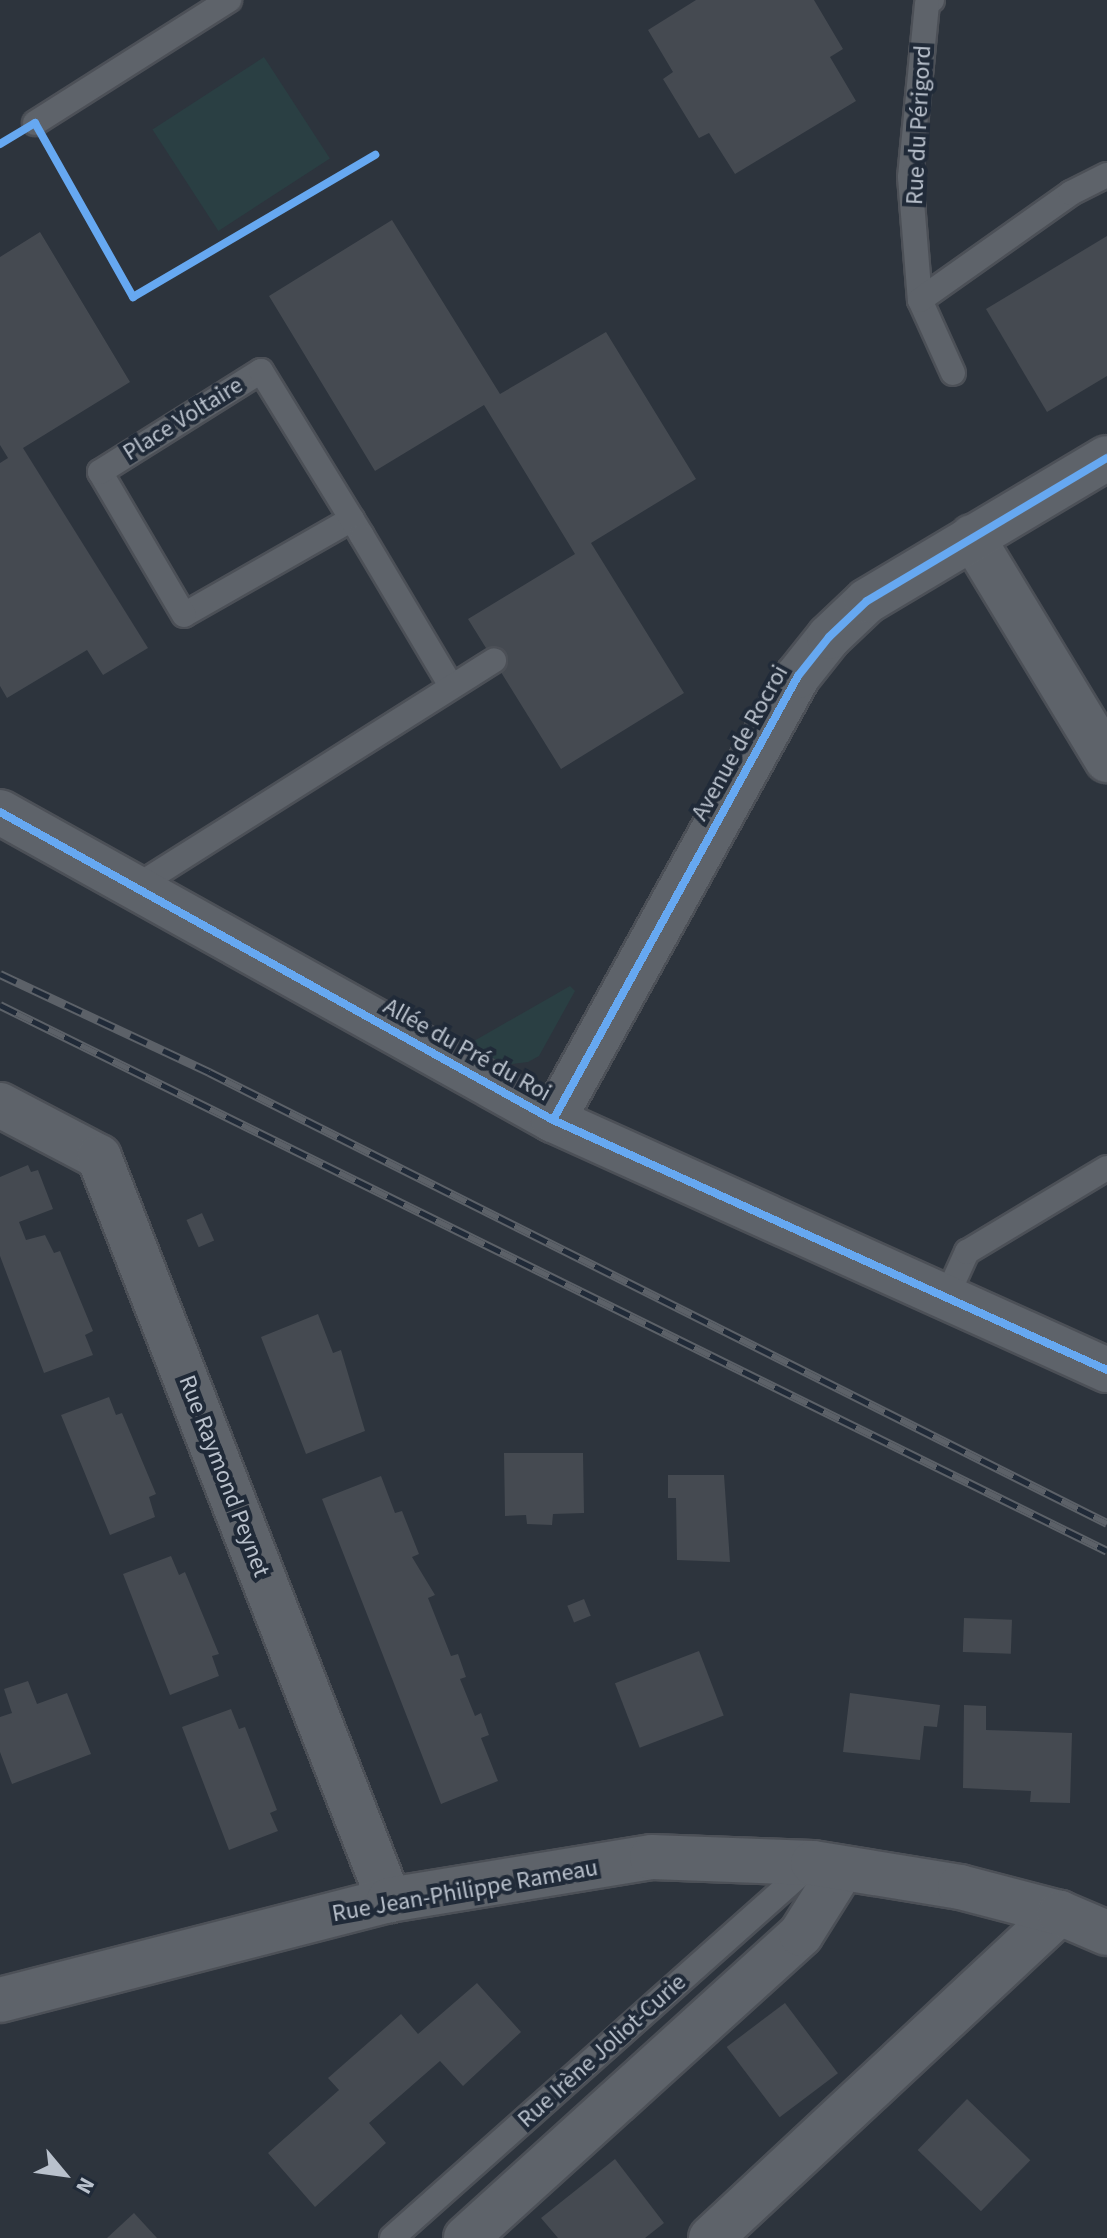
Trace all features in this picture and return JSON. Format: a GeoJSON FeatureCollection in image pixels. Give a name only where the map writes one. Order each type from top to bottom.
{"type":"FeatureCollection","features":[{"type":"Feature","properties":{"kind":"street","name":"Avenue de Rocroi"},"geometry":{"type":"LineString","coordinates":[[553,1120],[798,676],[867,601],[1107,458]]}},
{"type":"Feature","properties":{"kind":"street"},"geometry":{"type":"LineString","coordinates":[[972,537],[1107,760]]}},
{"type":"Feature","properties":{"kind":"street","name":"Allée du Pré du Roi"},"geometry":{"type":"LineString","coordinates":[[0,812],[553,1120],[1107,1370]]}},
{"type":"Feature","properties":{"kind":"street","name":"Rue Raymond Peynet"},"geometry":{"type":"LineString","coordinates":[[0,1105],[99,1157],[389,1900]]}},
{"type":"Feature","properties":{"kind":"street","name":"Rue Jean-Philippe Rameau"},"geometry":{"type":"LineString","coordinates":[[0,2000],[389,1900],[652,1857],[828,1866],[960,1887],[1060,1913],[1107,1933]]}},
{"type":"Feature","properties":{"kind":"street"},"geometry":{"type":"LineString","coordinates":[[466,2238],[801,1934],[828,1866]]}},
{"type":"Feature","properties":{"kind":"street"},"geometry":{"type":"LineString","coordinates":[[711,2238],[1060,1913]]}},
{"type":"Feature","properties":{"kind":"lane"},"geometry":{"type":"LineString","coordinates":[[35,123],[229,0]]}},
{"type":"Feature","properties":{"kind":"lane","name":"Rue du Périgord"},"geometry":{"type":"LineString","coordinates":[[926,1],[910,177],[920,300],[953,373]]}},
{"type":"Feature","properties":{"kind":"lane"},"geometry":{"type":"LineString","coordinates":[[920,300],[1071,193],[1107,175]]}},
{"type":"Feature","properties":{"kind":"lane","name":"Place Voltaire"},"geometry":{"type":"LineString","coordinates":[[352,519],[184,615],[100,472],[261,371],[352,519],[451,686]]}},
{"type":"Feature","properties":{"kind":"lane"},"geometry":{"type":"LineString","coordinates":[[134,888],[494,660]]}},
{"type":"Feature","properties":{"kind":"lane"},"geometry":{"type":"LineString","coordinates":[[946,1298],[967,1252],[1107,1168]]}},
{"type":"Feature","properties":{"kind":"lane","name":"Rue Irène Joliot-Curie"},"geometry":{"type":"LineString","coordinates":[[392,2238],[828,1866]]}},
{"type":"Feature","properties":{"kind":"green space"},"geometry":{"type":"Polygon","coordinates":[[[264,57],[330,158],[218,231],[152,129],[264,57]]]}},
{"type":"Feature","properties":{"kind":"green space"},"geometry":{"type":"Polygon","coordinates":[[[570,986],[575,991],[539,1056],[528,1062],[497,1066],[464,1052],[467,1045],[570,986]]]}},
{"type":"Feature","properties":{"kind":"building"},"geometry":{"type":"Polygon","coordinates":[[[696,0],[814,0],[843,49],[830,57],[856,101],[735,174],[709,133],[699,138],[663,79],[673,72],[648,30],[696,0]]]}},
{"type":"Feature","properties":{"kind":"building"},"geometry":{"type":"Polygon","coordinates":[[[392,220],[500,394],[606,332],[696,479],[591,543],[684,693],[561,769],[468,619],[575,554],[484,405],[375,471],[269,296],[392,220]]]}},
{"type":"Feature","properties":{"kind":"building"},"geometry":{"type":"Polygon","coordinates":[[[40,232],[130,382],[23,448],[148,648],[103,675],[87,650],[7,698],[0,686],[0,463],[8,458],[0,445],[0,257],[40,232]]]}},
{"type":"Feature","properties":{"kind":"building"},"geometry":{"type":"Polygon","coordinates":[[[1107,236],[1107,376],[1047,412],[986,309],[1107,236]]]}},
{"type":"Feature","properties":{"kind":"building"},"geometry":{"type":"Polygon","coordinates":[[[28,1165],[31,1172],[38,1170],[53,1209],[19,1222],[26,1240],[45,1235],[54,1253],[60,1251],[93,1331],[85,1335],[93,1355],[44,1373],[0,1256],[0,1177],[28,1165]]]}},
{"type":"Feature","properties":{"kind":"building"},"geometry":{"type":"Polygon","coordinates":[[[202,1213],[214,1240],[199,1247],[186,1220],[202,1213]]]}},
{"type":"Feature","properties":{"kind":"building"},"geometry":{"type":"Polygon","coordinates":[[[318,1314],[333,1353],[341,1350],[365,1431],[306,1454],[261,1337],[318,1314]]]}},
{"type":"Feature","properties":{"kind":"building"},"geometry":{"type":"Polygon","coordinates":[[[109,1397],[116,1415],[122,1413],[156,1494],[149,1497],[155,1517],[110,1535],[61,1415],[109,1397]]]}},
{"type":"Feature","properties":{"kind":"building"},"geometry":{"type":"Polygon","coordinates":[[[504,1453],[583,1453],[584,1513],[553,1514],[552,1525],[527,1524],[526,1515],[505,1516],[504,1453]]]}},
{"type":"Feature","properties":{"kind":"building"},"geometry":{"type":"Polygon","coordinates":[[[668,1475],[724,1475],[730,1562],[677,1560],[676,1498],[668,1498],[668,1475]]]}},
{"type":"Feature","properties":{"kind":"building"},"geometry":{"type":"Polygon","coordinates":[[[381,1476],[395,1513],[402,1511],[419,1554],[412,1557],[435,1595],[428,1598],[451,1656],[458,1654],[466,1677],[460,1679],[475,1716],[481,1713],[489,1735],[481,1738],[498,1781],[441,1804],[322,1499],[381,1476]]]}},
{"type":"Feature","properties":{"kind":"building"},"geometry":{"type":"Polygon","coordinates":[[[171,1556],[179,1575],[185,1572],[219,1654],[212,1656],[219,1676],[170,1695],[123,1574],[171,1556]]]}},
{"type":"Feature","properties":{"kind":"building"},"geometry":{"type":"Polygon","coordinates":[[[584,1599],[591,1616],[574,1622],[567,1606],[584,1599]]]}},
{"type":"Feature","properties":{"kind":"building"},"geometry":{"type":"Polygon","coordinates":[[[964,1618],[1012,1620],[1011,1654],[963,1652],[964,1618]]]}},
{"type":"Feature","properties":{"kind":"building"},"geometry":{"type":"Polygon","coordinates":[[[699,1651],[724,1715],[640,1748],[615,1683],[699,1651]]]}},
{"type":"Feature","properties":{"kind":"building"},"geometry":{"type":"Polygon","coordinates":[[[28,1681],[37,1704],[67,1693],[91,1754],[12,1784],[0,1752],[0,1717],[12,1713],[4,1689],[28,1681]]]}},
{"type":"Feature","properties":{"kind":"building"},"geometry":{"type":"Polygon","coordinates":[[[850,1693],[940,1705],[937,1727],[924,1726],[920,1760],[843,1752],[850,1693]]]}},
{"type":"Feature","properties":{"kind":"building"},"geometry":{"type":"Polygon","coordinates":[[[964,1705],[986,1706],[986,1730],[1072,1733],[1070,1803],[1030,1802],[1031,1791],[963,1788],[964,1705]]]}},
{"type":"Feature","properties":{"kind":"building"},"geometry":{"type":"Polygon","coordinates":[[[231,1709],[239,1729],[245,1727],[277,1810],[270,1813],[278,1831],[229,1850],[182,1727],[231,1709]]]}},
{"type":"Feature","properties":{"kind":"building"},"geometry":{"type":"Polygon","coordinates":[[[477,1983],[521,2032],[463,2086],[440,2061],[369,2123],[386,2143],[315,2207],[268,2153],[339,2090],[328,2078],[401,2014],[418,2034],[477,1983]]]}},
{"type":"Feature","properties":{"kind":"building"},"geometry":{"type":"Polygon","coordinates":[[[785,2003],[838,2073],[780,2117],[727,2047],[785,2003]]]}},
{"type":"Feature","properties":{"kind":"building"},"geometry":{"type":"Polygon","coordinates":[[[967,2099],[1030,2160],[981,2211],[918,2150],[967,2099]]]}},
{"type":"Feature","properties":{"kind":"building"},"geometry":{"type":"Polygon","coordinates":[[[615,2159],[664,2223],[645,2238],[558,2238],[541,2218],[615,2159]]]}},
{"type":"Feature","properties":{"kind":"building"},"geometry":{"type":"Polygon","coordinates":[[[134,2213],[157,2238],[107,2238],[134,2213]]]}},
{"type":"Feature","properties":{"kind":"railway"},"geometry":{"type":"LineString","coordinates":[[0,974],[209,1072],[1107,1523]]}},
{"type":"Feature","properties":{"kind":"railway"},"geometry":{"type":"LineString","coordinates":[[0,1005],[1107,1551]]}},
{"type":"Feature","properties":{"kind":"cycle path"},"geometry":{"type":"LineString","coordinates":[[0,144],[35,123],[133,297],[375,155]]}},
{"type":"Feature","properties":{"kind":"cycle path"},"geometry":{"type":"LineString","coordinates":[[553,1120],[798,676],[829,637],[867,601],[1107,458]]}},
{"type":"Feature","properties":{"kind":"cycle path"},"geometry":{"type":"LineString","coordinates":[[0,812],[553,1120],[1107,1370]]}}]}
